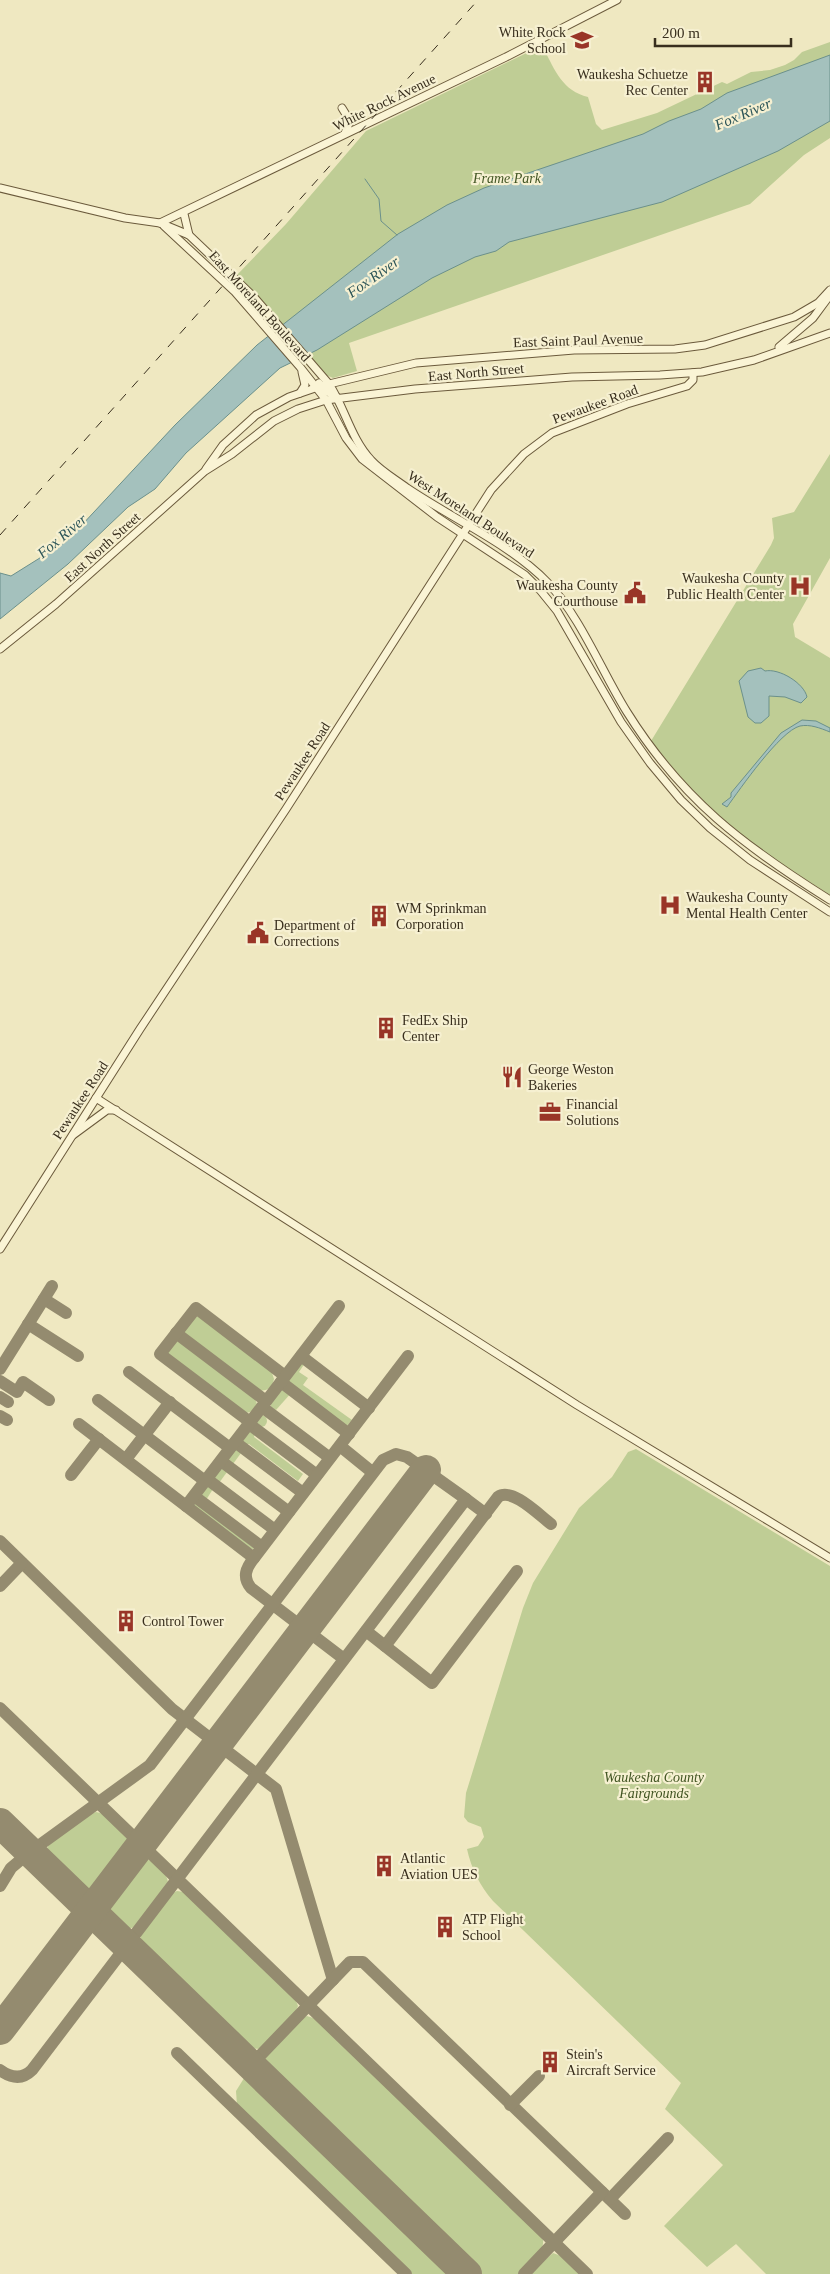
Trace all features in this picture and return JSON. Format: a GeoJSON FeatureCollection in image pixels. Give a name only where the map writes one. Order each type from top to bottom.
{"type":"FeatureCollection","features":[{"type":"Feature","properties":{"kind":"main road","name":"White Rock Avenue"},"geometry":{"type":"LineString","coordinates":[[160,223],[184,214],[618,0]]}},
{"type":"Feature","properties":{"kind":"main road"},"geometry":{"type":"LineString","coordinates":[[342,108],[349,118],[350,124],[343,136]]}},
{"type":"Feature","properties":{"kind":"main road","name":"East Moreland Boulevard"},"geometry":{"type":"LineString","coordinates":[[0,188],[124,218],[160,223],[189,235],[253,296],[274,329],[324,391]]}},
{"type":"Feature","properties":{"kind":"main road"},"geometry":{"type":"LineString","coordinates":[[184,214],[189,235]]}},
{"type":"Feature","properties":{"kind":"main road","name":"East Moreland Boulevard"},"geometry":{"type":"LineString","coordinates":[[160,223],[206,263],[256,316],[274,329],[303,363]]}},
{"type":"Feature","properties":{"kind":"main road"},"geometry":{"type":"LineString","coordinates":[[206,263],[212,257]]}},
{"type":"Feature","properties":{"kind":"main road","name":"East Saint Paul Avenue"},"geometry":{"type":"LineString","coordinates":[[324,391],[416,363],[574,350],[675,349],[706,345],[803,313],[818,303],[830,290]]}},
{"type":"Feature","properties":{"kind":"main road","name":"East North Street"},"geometry":{"type":"LineString","coordinates":[[768,354],[803,328],[821,310],[830,296]]}},
{"type":"Feature","properties":{"kind":"main road","name":"East North Street"},"geometry":{"type":"LineString","coordinates":[[204,471],[223,445],[256,415],[300,394],[324,391],[338,398],[572,377],[693,373],[754,360],[830,333]]}},
{"type":"Feature","properties":{"kind":"main road"},"geometry":{"type":"LineString","coordinates":[[300,394],[305,385],[303,363]]}},
{"type":"Feature","properties":{"kind":"main road","name":"West Moreland Boulevard"},"geometry":{"type":"LineString","coordinates":[[303,363],[324,391],[346,438],[362,459],[462,534],[535,584],[557,611],[629,733],[669,786],[722,838],[756,865],[830,912]]}},
{"type":"Feature","properties":{"kind":"main road","name":"Pewaukee Road"},"geometry":{"type":"LineString","coordinates":[[0,1249],[96,1098],[498,481],[524,454],[543,438],[557,430],[614,409],[687,386],[693,380],[693,373]]}},
{"type":"Feature","properties":{"kind":"main road"},"geometry":{"type":"LineString","coordinates":[[254,435],[263,423],[280,412],[324,391]]}},
{"type":"Feature","properties":{"kind":"main road","name":"West Moreland Boulevard"},"geometry":{"type":"LineString","coordinates":[[324,391],[338,398],[359,445],[375,464],[440,510],[526,563],[542,577],[562,601],[637,728],[671,773],[729,831],[759,854],[830,900]]}},
{"type":"Feature","properties":{"kind":"main road","name":"East North Street"},"geometry":{"type":"LineString","coordinates":[[0,650],[37,620],[204,471],[232,454],[254,435],[282,416],[305,406],[324,391]]}},
{"type":"Feature","properties":{"kind":"main road"},"geometry":{"type":"LineString","coordinates":[[491,553],[497,544]]}},
{"type":"Feature","properties":{"kind":"main road"},"geometry":{"type":"LineString","coordinates":[[535,584],[542,577]]}},
{"type":"Feature","properties":{"kind":"main road"},"geometry":{"type":"LineString","coordinates":[[629,733],[637,728]]}},
{"type":"Feature","properties":{"kind":"main road"},"geometry":{"type":"LineString","coordinates":[[722,838],[729,831]]}},
{"type":"Feature","properties":{"kind":"main road"},"geometry":{"type":"LineString","coordinates":[[799,892],[804,884]]}},
{"type":"Feature","properties":{"kind":"main road"},"geometry":{"type":"LineString","coordinates":[[96,1098],[572,1402],[830,1558]]}},
{"type":"Feature","properties":{"kind":"main road"},"geometry":{"type":"LineString","coordinates":[[71,1137],[107,1110],[116,1110]]}},
{"type":"Feature","properties":{"kind":"green space","name":"Frame Park"},"geometry":{"type":"Polygon","coordinates":[[[830,42],[830,138],[804,155],[750,204],[349,343],[357,371],[333,378],[326,375],[236,276],[286,224],[366,131],[539,47],[544,49],[556,72],[566,85],[579,94],[588,97],[596,124],[602,130],[657,113],[722,82],[727,84],[751,72],[770,70],[785,65],[802,52],[830,42]]]}},
{"type":"Feature","properties":{"kind":"green space"},"geometry":{"type":"Polygon","coordinates":[[[830,454],[830,558],[793,624],[795,637],[830,658],[830,895],[767,855],[731,829],[679,776],[651,741],[771,545],[774,538],[772,518],[794,512],[830,454]]]}},
{"type":"Feature","properties":{"kind":"green space"},"geometry":{"type":"Polygon","coordinates":[[[194,1315],[199,1316],[271,1370],[274,1379],[270,1388],[262,1391],[255,1389],[183,1335],[183,1328],[194,1315]]]}},
{"type":"Feature","properties":{"kind":"green space"},"geometry":{"type":"Polygon","coordinates":[[[177,1338],[253,1394],[257,1404],[254,1409],[248,1413],[240,1411],[167,1356],[167,1350],[177,1338]]]}},
{"type":"Feature","properties":{"kind":"green space"},"geometry":{"type":"Polygon","coordinates":[[[300,1361],[305,1363],[299,1372],[308,1378],[303,1385],[352,1420],[345,1428],[286,1383],[285,1381],[300,1361]]]}},
{"type":"Feature","properties":{"kind":"green space"},"geometry":{"type":"Polygon","coordinates":[[[281,1386],[292,1392],[276,1410],[271,1407],[271,1400],[281,1386]]]}},
{"type":"Feature","properties":{"kind":"green space"},"geometry":{"type":"Polygon","coordinates":[[[261,1415],[267,1421],[261,1427],[255,1421],[261,1415]]]}},
{"type":"Feature","properties":{"kind":"green space"},"geometry":{"type":"Polygon","coordinates":[[[251,1430],[255,1432],[254,1437],[303,1474],[298,1481],[249,1444],[243,1445],[241,1439],[251,1430]]]}},
{"type":"Feature","properties":{"kind":"green space"},"geometry":{"type":"Polygon","coordinates":[[[238,1449],[241,1453],[233,1464],[229,1464],[227,1457],[233,1450],[238,1449]]]}},
{"type":"Feature","properties":{"kind":"green space","name":"Waukesha County Fairgrounds"},"geometry":{"type":"Polygon","coordinates":[[[636,1449],[830,1566],[830,2274],[766,2274],[736,2244],[707,2267],[664,2226],[723,2165],[665,2109],[681,2083],[493,1901],[477,1877],[467,1849],[478,1846],[484,1837],[481,1827],[468,1822],[464,1817],[466,1793],[523,1608],[533,1583],[579,1508],[612,1477],[628,1452],[636,1449]]]}},
{"type":"Feature","properties":{"kind":"green space"},"geometry":{"type":"Polygon","coordinates":[[[224,1467],[227,1472],[219,1483],[216,1483],[213,1477],[220,1468],[224,1467]]]}},
{"type":"Feature","properties":{"kind":"green space"},"geometry":{"type":"Polygon","coordinates":[[[205,1486],[210,1486],[213,1489],[206,1500],[200,1495],[205,1486]]]}},
{"type":"Feature","properties":{"kind":"green space"},"geometry":{"type":"Polygon","coordinates":[[[195,1503],[254,1548],[247,1548],[193,1507],[195,1503]]]}},
{"type":"Feature","properties":{"kind":"green space"},"geometry":{"type":"Polygon","coordinates":[[[96,1812],[106,1816],[117,1825],[126,1835],[130,1845],[99,1887],[95,1891],[88,1892],[49,1856],[47,1848],[51,1842],[86,1816],[96,1812]]]}},
{"type":"Feature","properties":{"kind":"green space"},"geometry":{"type":"Polygon","coordinates":[[[145,1859],[153,1862],[160,1868],[166,1876],[168,1884],[136,1927],[126,1929],[113,1918],[108,1904],[137,1863],[145,1859]]]}},
{"type":"Feature","properties":{"kind":"green space"},"geometry":{"type":"Polygon","coordinates":[[[177,1891],[184,1892],[296,2001],[298,2006],[295,2013],[260,2049],[248,2048],[140,1944],[141,1935],[171,1894],[177,1891]]]}},
{"type":"Feature","properties":{"kind":"green space"},"geometry":{"type":"Polygon","coordinates":[[[307,2016],[316,2019],[541,2235],[543,2246],[537,2256],[518,2274],[482,2274],[268,2067],[265,2059],[268,2053],[301,2019],[307,2016]]]}},
{"type":"Feature","properties":{"kind":"green space"},"geometry":{"type":"Polygon","coordinates":[[[246,2075],[452,2274],[412,2274],[237,2105],[236,2091],[246,2075]]]}},
{"type":"Feature","properties":{"kind":"green space"},"geometry":{"type":"Polygon","coordinates":[[[553,2253],[561,2256],[581,2274],[529,2274],[553,2253]]]}},
{"type":"Feature","properties":{"kind":"water","name":"Fox River"},"geometry":{"type":"Polygon","coordinates":[[[830,55],[830,121],[778,151],[662,202],[509,242],[496,251],[475,257],[432,278],[317,350],[280,368],[186,453],[155,489],[128,507],[68,564],[0,619],[0,573],[11,576],[67,541],[175,425],[257,345],[398,234],[447,205],[484,188],[643,134],[669,121],[701,109],[727,93],[830,55]]]}},
{"type":"Feature","properties":{"kind":"water"},"geometry":{"type":"Polygon","coordinates":[[[761,668],[765,671],[784,674],[801,687],[807,697],[801,703],[785,697],[769,696],[769,716],[761,723],[755,723],[748,717],[739,681],[748,671],[761,668]]]}},
{"type":"Feature","properties":{"kind":"water"},"geometry":{"type":"Polygon","coordinates":[[[802,720],[816,721],[830,728],[830,732],[808,726],[800,726],[792,730],[782,738],[761,762],[727,807],[722,804],[731,797],[731,793],[781,733],[802,720]]]}},
{"type":"Feature","properties":{"kind":"waterway"},"geometry":{"type":"LineString","coordinates":[[365,179],[379,199],[381,221],[397,235]]}},
{"type":"Feature","properties":{"kind":"taxiway"},"geometry":{"type":"LineString","coordinates":[[0,1369],[52,1286]]}},
{"type":"Feature","properties":{"kind":"taxiway"},"geometry":{"type":"LineString","coordinates":[[44,1299],[66,1313]]}},
{"type":"Feature","properties":{"kind":"taxiway"},"geometry":{"type":"LineString","coordinates":[[186,1506],[339,1306]]}},
{"type":"Feature","properties":{"kind":"taxiway"},"geometry":{"type":"LineString","coordinates":[[250,1422],[160,1354],[196,1308],[285,1376]]}},
{"type":"Feature","properties":{"kind":"taxiway"},"geometry":{"type":"LineString","coordinates":[[28,1324],[78,1356]]}},
{"type":"Feature","properties":{"kind":"taxiway"},"geometry":{"type":"LineString","coordinates":[[176,1333],[266,1401]]}},
{"type":"Feature","properties":{"kind":"taxiway"},"geometry":{"type":"LineString","coordinates":[[301,1356],[369,1408]]}},
{"type":"Feature","properties":{"kind":"taxiway"},"geometry":{"type":"LineString","coordinates":[[344,1659],[251,1588],[248,1584],[246,1573],[251,1562],[408,1356]]}},
{"type":"Feature","properties":{"kind":"taxiway"},"geometry":{"type":"LineString","coordinates":[[129,1372],[230,1448]]}},
{"type":"Feature","properties":{"kind":"taxiway"},"geometry":{"type":"LineString","coordinates":[[0,1381],[17,1392],[23,1382],[49,1400]]}},
{"type":"Feature","properties":{"kind":"taxiway"},"geometry":{"type":"LineString","coordinates":[[281,1382],[349,1434]]}},
{"type":"Feature","properties":{"kind":"taxiway"},"geometry":{"type":"LineString","coordinates":[[0,1397],[8,1402]]}},
{"type":"Feature","properties":{"kind":"taxiway"},"geometry":{"type":"LineString","coordinates":[[98,1400],[205,1481]]}},
{"type":"Feature","properties":{"kind":"taxiway"},"geometry":{"type":"LineString","coordinates":[[126,1459],[170,1402]]}},
{"type":"Feature","properties":{"kind":"taxiway"},"geometry":{"type":"LineString","coordinates":[[262,1407],[330,1458]]}},
{"type":"Feature","properties":{"kind":"taxiway"},"geometry":{"type":"LineString","coordinates":[[0,1416],[7,1420]]}},
{"type":"Feature","properties":{"kind":"taxiway"},"geometry":{"type":"LineString","coordinates":[[79,1424],[254,1558]]}},
{"type":"Feature","properties":{"kind":"taxiway"},"geometry":{"type":"LineString","coordinates":[[249,1424],[317,1475]]}},
{"type":"Feature","properties":{"kind":"taxiway"},"geometry":{"type":"LineString","coordinates":[[71,1475],[99,1439]]}},
{"type":"Feature","properties":{"kind":"taxiway"},"geometry":{"type":"LineString","coordinates":[[235,1442],[303,1493]]}},
{"type":"Feature","properties":{"kind":"taxiway"},"geometry":{"type":"LineString","coordinates":[[340,1446],[372,1472]]}},
{"type":"Feature","properties":{"kind":"taxiway"},"geometry":{"type":"LineString","coordinates":[[0,1886],[11,1868],[30,1852],[150,1765],[383,1460],[396,1454],[407,1457],[466,1499],[32,2070],[20,2077],[8,2075],[0,2070]]}},
{"type":"Feature","properties":{"kind":"taxiway"},"geometry":{"type":"LineString","coordinates":[[221,1461],[289,1512]]}},
{"type":"Feature","properties":{"kind":"taxiway"},"geometry":{"type":"LineString","coordinates":[[207,1479],[275,1530]]}},
{"type":"Feature","properties":{"kind":"taxiway"},"geometry":{"type":"LineString","coordinates":[[385,1646],[498,1497],[504,1495],[518,1499],[551,1524]]}},
{"type":"Feature","properties":{"kind":"taxiway"},"geometry":{"type":"LineString","coordinates":[[194,1496],[262,1547]]}},
{"type":"Feature","properties":{"kind":"taxiway"},"geometry":{"type":"LineString","coordinates":[[466,1499],[486,1514]]}},
{"type":"Feature","properties":{"kind":"taxiway"},"geometry":{"type":"LineString","coordinates":[[0,1541],[172,1709],[276,1789],[333,1980]]}},
{"type":"Feature","properties":{"kind":"taxiway"},"geometry":{"type":"LineString","coordinates":[[0,1586],[22,1563]]}},
{"type":"Feature","properties":{"kind":"taxiway"},"geometry":{"type":"LineString","coordinates":[[366,1631],[432,1683],[517,1571]]}},
{"type":"Feature","properties":{"kind":"taxiway"},"geometry":{"type":"LineString","coordinates":[[0,1708],[587,2274]]}},
{"type":"Feature","properties":{"kind":"taxiway"},"geometry":{"type":"LineString","coordinates":[[251,2065],[350,1962],[363,1962],[625,2214]]}},
{"type":"Feature","properties":{"kind":"taxiway"},"geometry":{"type":"LineString","coordinates":[[177,2053],[406,2274]]}},
{"type":"Feature","properties":{"kind":"taxiway"},"geometry":{"type":"LineString","coordinates":[[510,2105],[539,2076]]}},
{"type":"Feature","properties":{"kind":"taxiway"},"geometry":{"type":"LineString","coordinates":[[610,2199],[668,2138]]}},
{"type":"Feature","properties":{"kind":"taxiway"},"geometry":{"type":"LineString","coordinates":[[524,2274],[602,2192]]}},
{"type":"Feature","properties":{"kind":"runway"},"geometry":{"type":"LineString","coordinates":[[0,2030],[426,1470]]}},
{"type":"Feature","properties":{"kind":"runway"},"geometry":{"type":"LineString","coordinates":[[0,1823],[467,2274]]}},
{"type":"Feature","properties":{"kind":"railway"},"geometry":{"type":"LineString","coordinates":[[0,535],[478,0]]}},
{"type":"Feature","properties":{"kind":"place","name":"White Rock School"},"geometry":{"type":"Point","coordinates":[582,40]}},
{"type":"Feature","properties":{"kind":"place","name":"Waukesha Schuetze Rec Center"},"geometry":{"type":"Point","coordinates":[705,82]}},
{"type":"Feature","properties":{"kind":"place","name":"Waukesha County Public Health Center"},"geometry":{"type":"Point","coordinates":[800,586]}},
{"type":"Feature","properties":{"kind":"place","name":"Waukesha County Courthouse"},"geometry":{"type":"Point","coordinates":[635,593]}},
{"type":"Feature","properties":{"kind":"place","name":"Waukesha County Mental Health Center"},"geometry":{"type":"Point","coordinates":[670,905]}},
{"type":"Feature","properties":{"kind":"place","name":"WM Sprinkman Corporation"},"geometry":{"type":"Point","coordinates":[379,916]}},
{"type":"Feature","properties":{"kind":"place","name":"Department of Corrections"},"geometry":{"type":"Point","coordinates":[258,933]}},
{"type":"Feature","properties":{"kind":"place","name":"FedEx Ship Center"},"geometry":{"type":"Point","coordinates":[386,1028]}},
{"type":"Feature","properties":{"kind":"place","name":"George Weston Bakeries"},"geometry":{"type":"Point","coordinates":[512,1077]}},
{"type":"Feature","properties":{"kind":"place","name":"Financial Solutions"},"geometry":{"type":"Point","coordinates":[550,1112]}},
{"type":"Feature","properties":{"kind":"place","name":"Control Tower"},"geometry":{"type":"Point","coordinates":[126,1621]}},
{"type":"Feature","properties":{"kind":"place","name":"Atlantic Aviation UES"},"geometry":{"type":"Point","coordinates":[384,1866]}},
{"type":"Feature","properties":{"kind":"place","name":"ATP Flight School"},"geometry":{"type":"Point","coordinates":[445,1927]}},
{"type":"Feature","properties":{"kind":"place","name":"Stein's Aircraft Service"},"geometry":{"type":"Point","coordinates":[550,2062]}}]}
